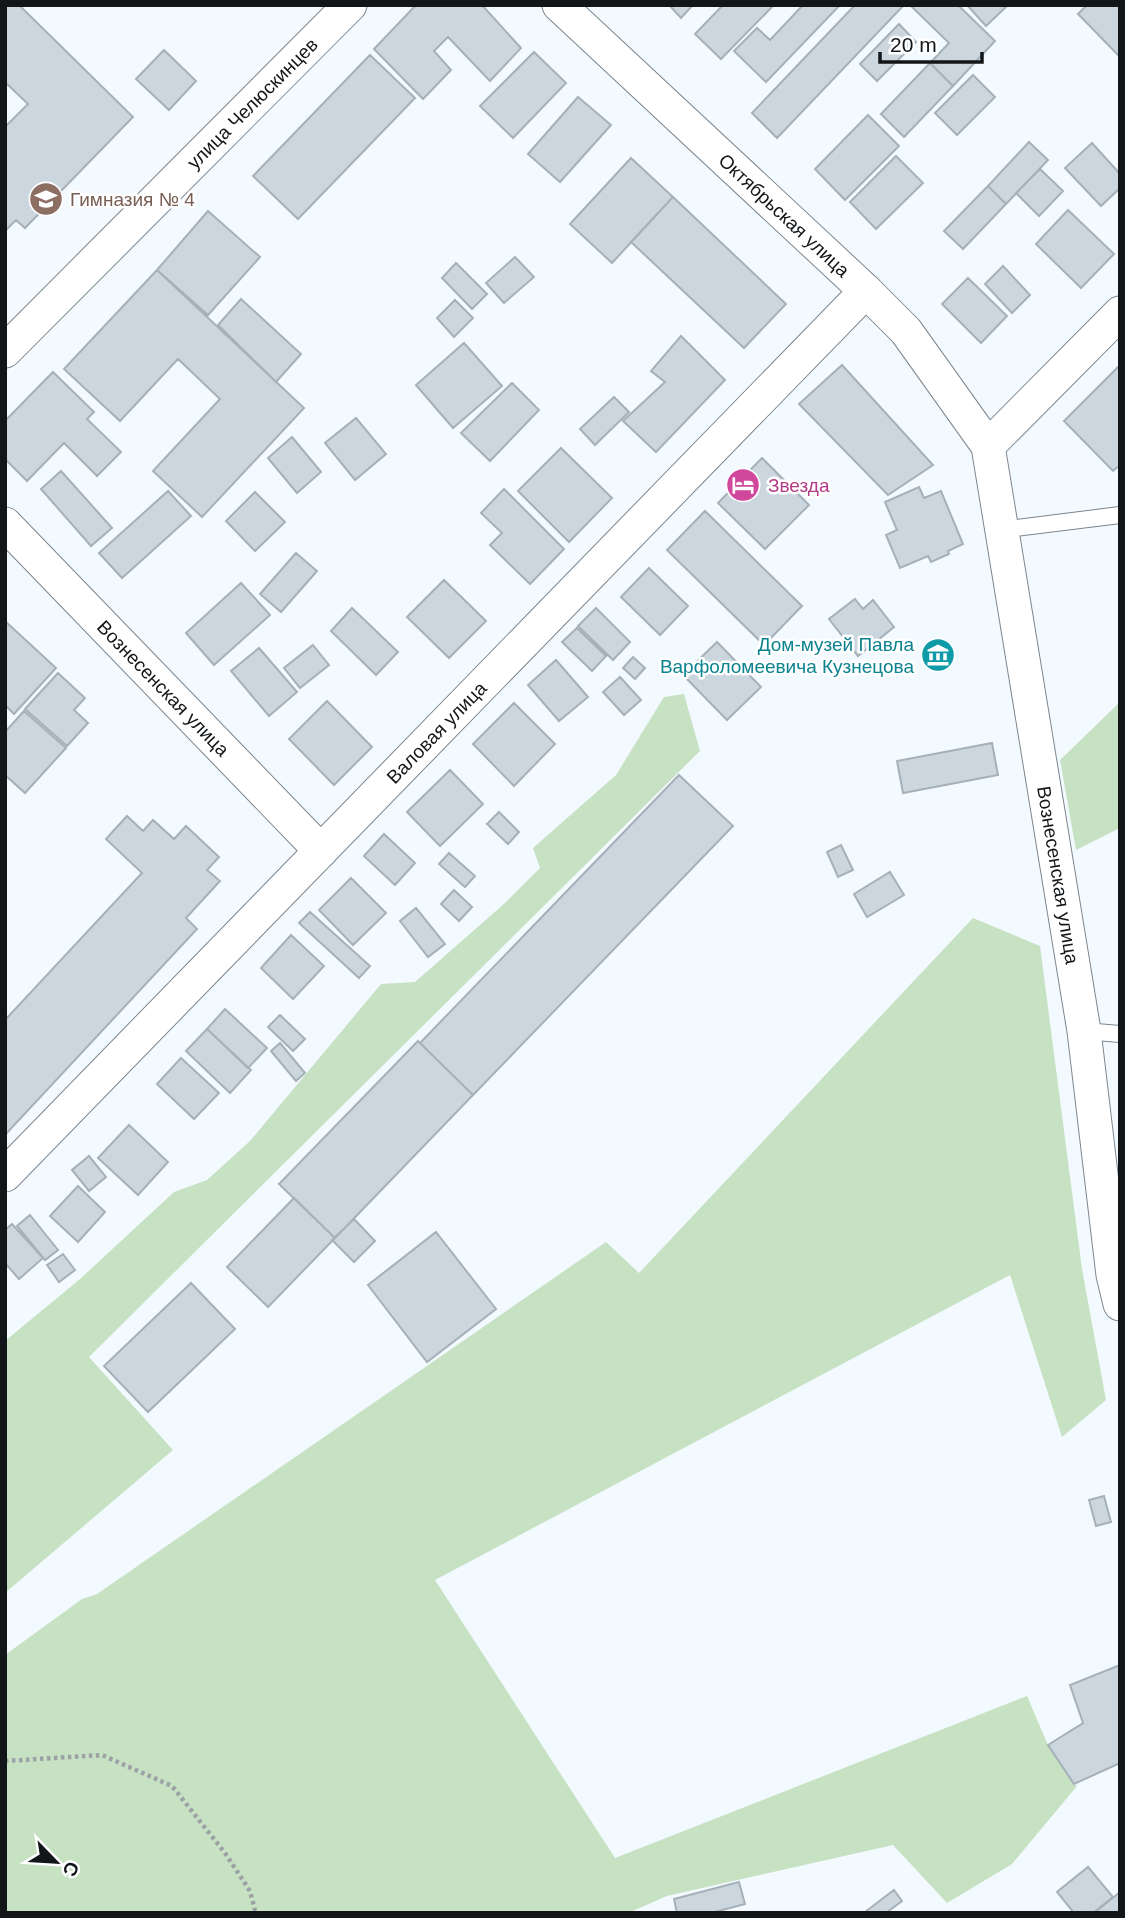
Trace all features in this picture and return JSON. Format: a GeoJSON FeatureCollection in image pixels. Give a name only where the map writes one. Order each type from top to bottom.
{"type":"FeatureCollection","features":[{"type":"Feature","properties":{"kind":"street","name":"улица Челюскинцев"},"geometry":{"type":"LineString","coordinates":[[5,351],[350,5]]}},
{"type":"Feature","properties":{"kind":"street","name":"Октябрьская улица"},"geometry":{"type":"LineString","coordinates":[[559,5],[906,331],[988,446]]}},
{"type":"Feature","properties":{"kind":"street","name":"Валовая улица"},"geometry":{"type":"LineString","coordinates":[[5,1175],[866,291]]}},
{"type":"Feature","properties":{"kind":"street"},"geometry":{"type":"LineString","coordinates":[[988,446],[1120,313]]}},
{"type":"Feature","properties":{"kind":"street","name":"Вознесенская улица"},"geometry":{"type":"LineString","coordinates":[[988,446],[1084,1031],[1118,1284]]}},
{"type":"Feature","properties":{"kind":"street","name":"Вознесенская улица"},"geometry":{"type":"LineString","coordinates":[[5,524],[321,851]]}},
{"type":"Feature","properties":{"kind":"lane"},"geometry":{"type":"LineString","coordinates":[[1000,530],[1120,515]]}},
{"type":"Feature","properties":{"kind":"lane"},"geometry":{"type":"LineString","coordinates":[[1084,1031],[1120,1034]]}},
{"type":"Feature","properties":{"kind":"path"},"geometry":{"type":"LineString","coordinates":[[5,1761],[102,1755],[172,1786],[225,1853],[250,1891],[255,1910],[259,1913]]}},
{"type":"Feature","properties":{"kind":"green space"},"geometry":{"type":"Polygon","coordinates":[[[684,694],[700,751],[89,1357],[173,1450],[5,1593],[5,1341],[80,1279],[174,1192],[207,1180],[250,1141],[381,984],[415,982],[505,903],[540,868],[533,848],[616,775],[664,697],[684,694]]]}},
{"type":"Feature","properties":{"kind":"green space"},"geometry":{"type":"Polygon","coordinates":[[[1120,702],[1120,828],[1076,850],[1060,760],[1120,702]]]}},
{"type":"Feature","properties":{"kind":"green space"},"geometry":{"type":"Polygon","coordinates":[[[973,918],[1040,946],[1082,1269],[1106,1400],[1062,1437],[1010,1275],[435,1580],[615,1858],[1027,1696],[1048,1745],[1077,1786],[1012,1864],[947,1903],[893,1845],[667,1896],[628,1913],[5,1913],[5,1655],[82,1599],[97,1594],[606,1242],[639,1273],[973,918]]]}},
{"type":"Feature","properties":{"kind":"building"},"geometry":{"type":"Polygon","coordinates":[[[5,5],[19,5],[133,117],[25,228],[16,220],[5,231],[5,127],[28,104],[5,82],[5,5]]]}},
{"type":"Feature","properties":{"kind":"building"},"geometry":{"type":"Polygon","coordinates":[[[416,5],[482,5],[521,48],[490,81],[448,37],[434,51],[451,70],[423,99],[374,49],[416,5]]]}},
{"type":"Feature","properties":{"kind":"building"},"geometry":{"type":"Polygon","coordinates":[[[669,5],[693,5],[681,18],[669,5]]]}},
{"type":"Feature","properties":{"kind":"building"},"geometry":{"type":"Polygon","coordinates":[[[723,5],[774,5],[721,59],[695,34],[723,5]]]}},
{"type":"Feature","properties":{"kind":"building"},"geometry":{"type":"Polygon","coordinates":[[[803,5],[840,5],[766,82],[734,51],[757,28],[770,40],[803,5]]]}},
{"type":"Feature","properties":{"kind":"building"},"geometry":{"type":"Polygon","coordinates":[[[855,5],[904,5],[777,138],[752,113],[855,5]]]}},
{"type":"Feature","properties":{"kind":"building"},"geometry":{"type":"Polygon","coordinates":[[[910,5],[958,5],[995,41],[953,86],[930,63],[949,43],[910,5]]]}},
{"type":"Feature","properties":{"kind":"building"},"geometry":{"type":"Polygon","coordinates":[[[967,5],[1008,5],[986,26],[967,5]]]}},
{"type":"Feature","properties":{"kind":"building"},"geometry":{"type":"Polygon","coordinates":[[[1087,5],[1120,5],[1120,57],[1078,14],[1087,5]]]}},
{"type":"Feature","properties":{"kind":"building"},"geometry":{"type":"Polygon","coordinates":[[[899,24],[916,42],[877,81],[860,64],[899,24]]]}},
{"type":"Feature","properties":{"kind":"building"},"geometry":{"type":"Polygon","coordinates":[[[164,50],[196,81],[169,110],[136,79],[164,50]]]}},
{"type":"Feature","properties":{"kind":"building"},"geometry":{"type":"Polygon","coordinates":[[[534,52],[566,83],[513,138],[480,106],[534,52]]]}},
{"type":"Feature","properties":{"kind":"building"},"geometry":{"type":"Polygon","coordinates":[[[370,55],[415,98],[298,219],[253,176],[370,55]]]}},
{"type":"Feature","properties":{"kind":"building"},"geometry":{"type":"Polygon","coordinates":[[[930,63],[953,86],[904,137],[881,114],[930,63]]]}},
{"type":"Feature","properties":{"kind":"building"},"geometry":{"type":"Polygon","coordinates":[[[973,75],[995,97],[957,135],[935,113],[973,75]]]}},
{"type":"Feature","properties":{"kind":"building"},"geometry":{"type":"Polygon","coordinates":[[[578,97],[611,125],[560,182],[528,154],[578,97]]]}},
{"type":"Feature","properties":{"kind":"building"},"geometry":{"type":"Polygon","coordinates":[[[868,115],[899,146],[845,200],[815,169],[868,115]]]}},
{"type":"Feature","properties":{"kind":"building"},"geometry":{"type":"Polygon","coordinates":[[[1029,142],[1048,160],[1006,204],[988,186],[1029,142]]]}},
{"type":"Feature","properties":{"kind":"building"},"geometry":{"type":"Polygon","coordinates":[[[1092,143],[1120,174],[1120,188],[1101,206],[1065,168],[1092,143]]]}},
{"type":"Feature","properties":{"kind":"building"},"geometry":{"type":"Polygon","coordinates":[[[896,156],[923,183],[876,229],[850,202],[896,156]]]}},
{"type":"Feature","properties":{"kind":"building"},"geometry":{"type":"Polygon","coordinates":[[[631,158],[673,197],[612,263],[570,224],[631,158]]]}},
{"type":"Feature","properties":{"kind":"building"},"geometry":{"type":"Polygon","coordinates":[[[1040,169],[1063,191],[1039,216],[1016,193],[1040,169]]]}},
{"type":"Feature","properties":{"kind":"building"},"geometry":{"type":"Polygon","coordinates":[[[988,186],[1006,204],[963,249],[944,231],[988,186]]]}},
{"type":"Feature","properties":{"kind":"building"},"geometry":{"type":"Polygon","coordinates":[[[673,197],[786,304],[744,348],[631,242],[673,197]]]}},
{"type":"Feature","properties":{"kind":"building"},"geometry":{"type":"Polygon","coordinates":[[[1068,210],[1114,254],[1081,288],[1036,244],[1068,210]]]}},
{"type":"Feature","properties":{"kind":"building"},"geometry":{"type":"Polygon","coordinates":[[[208,211],[260,257],[208,315],[157,270],[208,211]]]}},
{"type":"Feature","properties":{"kind":"building"},"geometry":{"type":"Polygon","coordinates":[[[515,257],[534,277],[504,303],[486,283],[515,257]]]}},
{"type":"Feature","properties":{"kind":"building"},"geometry":{"type":"Polygon","coordinates":[[[456,263],[487,294],[472,309],[442,278],[456,263]]]}},
{"type":"Feature","properties":{"kind":"building"},"geometry":{"type":"Polygon","coordinates":[[[1003,266],[1030,295],[1012,313],[985,284],[1003,266]]]}},
{"type":"Feature","properties":{"kind":"building"},"geometry":{"type":"Polygon","coordinates":[[[157,270],[304,408],[202,517],[153,471],[220,399],[178,359],[120,421],[64,369],[157,270]]]}},
{"type":"Feature","properties":{"kind":"building"},"geometry":{"type":"Polygon","coordinates":[[[968,278],[1007,316],[981,343],[942,304],[968,278]]]}},
{"type":"Feature","properties":{"kind":"building"},"geometry":{"type":"Polygon","coordinates":[[[241,299],[301,354],[276,382],[218,325],[241,299]]]}},
{"type":"Feature","properties":{"kind":"building"},"geometry":{"type":"Polygon","coordinates":[[[455,300],[473,318],[454,337],[437,318],[455,300]]]}},
{"type":"Feature","properties":{"kind":"building"},"geometry":{"type":"Polygon","coordinates":[[[681,336],[725,380],[656,452],[623,421],[665,382],[651,371],[681,336]]]}},
{"type":"Feature","properties":{"kind":"building"},"geometry":{"type":"Polygon","coordinates":[[[464,343],[502,386],[453,428],[416,385],[464,343]]]}},
{"type":"Feature","properties":{"kind":"building"},"geometry":{"type":"Polygon","coordinates":[[[842,365],[933,465],[888,495],[799,404],[842,365]]]}},
{"type":"Feature","properties":{"kind":"building"},"geometry":{"type":"Polygon","coordinates":[[[1120,365],[1120,465],[1113,471],[1064,421],[1120,365]]]}},
{"type":"Feature","properties":{"kind":"building"},"geometry":{"type":"Polygon","coordinates":[[[53,372],[94,412],[87,419],[121,452],[97,476],[64,443],[27,481],[5,459],[5,421],[53,372]]]}},
{"type":"Feature","properties":{"kind":"building"},"geometry":{"type":"Polygon","coordinates":[[[512,383],[539,410],[490,461],[461,433],[512,383]]]}},
{"type":"Feature","properties":{"kind":"building"},"geometry":{"type":"Polygon","coordinates":[[[614,397],[629,412],[595,445],[580,429],[614,397]]]}},
{"type":"Feature","properties":{"kind":"building"},"geometry":{"type":"Polygon","coordinates":[[[356,418],[386,454],[355,480],[325,443],[356,418]]]}},
{"type":"Feature","properties":{"kind":"building"},"geometry":{"type":"Polygon","coordinates":[[[292,437],[321,472],[297,493],[268,458],[292,437]]]}},
{"type":"Feature","properties":{"kind":"building"},"geometry":{"type":"Polygon","coordinates":[[[561,448],[612,498],[569,542],[518,491],[561,448]]]}},
{"type":"Feature","properties":{"kind":"building"},"geometry":{"type":"Polygon","coordinates":[[[762,458],[809,505],[765,549],[718,503],[762,458]]]}},
{"type":"Feature","properties":{"kind":"building"},"geometry":{"type":"Polygon","coordinates":[[[61,471],[112,528],[91,546],[41,489],[61,471]]]}},
{"type":"Feature","properties":{"kind":"building"},"geometry":{"type":"Polygon","coordinates":[[[919,487],[924,498],[941,491],[963,544],[931,562],[928,556],[900,568],[886,535],[897,530],[885,502],[919,487]]]}},
{"type":"Feature","properties":{"kind":"building"},"geometry":{"type":"Polygon","coordinates":[[[504,489],[564,549],[530,584],[490,545],[502,533],[481,513],[504,489]]]}},
{"type":"Feature","properties":{"kind":"building"},"geometry":{"type":"Polygon","coordinates":[[[168,491],[191,516],[122,578],[99,553],[168,491]]]}},
{"type":"Feature","properties":{"kind":"building"},"geometry":{"type":"Polygon","coordinates":[[[255,492],[285,522],[255,551],[226,521],[255,492]]]}},
{"type":"Feature","properties":{"kind":"building"},"geometry":{"type":"Polygon","coordinates":[[[705,511],[802,606],[764,645],[667,550],[705,511]]]}},
{"type":"Feature","properties":{"kind":"building"},"geometry":{"type":"Polygon","coordinates":[[[296,553],[317,571],[281,612],[260,594],[296,553]]]}},
{"type":"Feature","properties":{"kind":"building"},"geometry":{"type":"Polygon","coordinates":[[[649,568],[688,606],[660,635],[621,597],[649,568]]]}},
{"type":"Feature","properties":{"kind":"building"},"geometry":{"type":"Polygon","coordinates":[[[444,580],[486,621],[449,658],[407,617],[444,580]]]}},
{"type":"Feature","properties":{"kind":"building"},"geometry":{"type":"Polygon","coordinates":[[[241,583],[270,615],[214,665],[186,633],[241,583]]]}},
{"type":"Feature","properties":{"kind":"building"},"geometry":{"type":"Polygon","coordinates":[[[855,599],[863,609],[873,600],[894,627],[858,656],[829,619],[855,599]]]}},
{"type":"Feature","properties":{"kind":"building"},"geometry":{"type":"Polygon","coordinates":[[[352,608],[398,652],[376,675],[331,631],[352,608]]]}},
{"type":"Feature","properties":{"kind":"building"},"geometry":{"type":"Polygon","coordinates":[[[596,608],[630,642],[613,660],[578,626],[596,608]]]}},
{"type":"Feature","properties":{"kind":"building"},"geometry":{"type":"Polygon","coordinates":[[[5,621],[56,668],[14,714],[5,705],[5,621]]]}},
{"type":"Feature","properties":{"kind":"building"},"geometry":{"type":"Polygon","coordinates":[[[577,628],[606,656],[592,671],[562,642],[577,628]]]}},
{"type":"Feature","properties":{"kind":"building"},"geometry":{"type":"Polygon","coordinates":[[[717,642],[761,687],[727,720],[683,675],[717,642]]]}},
{"type":"Feature","properties":{"kind":"building"},"geometry":{"type":"Polygon","coordinates":[[[313,645],[329,665],[300,688],[284,668],[313,645]]]}},
{"type":"Feature","properties":{"kind":"building"},"geometry":{"type":"Polygon","coordinates":[[[259,648],[297,692],[269,716],[231,671],[259,648]]]}},
{"type":"Feature","properties":{"kind":"building"},"geometry":{"type":"Polygon","coordinates":[[[633,657],[645,668],[635,679],[623,668],[633,657]]]}},
{"type":"Feature","properties":{"kind":"building"},"geometry":{"type":"Polygon","coordinates":[[[556,660],[588,697],[559,721],[528,685],[556,660]]]}},
{"type":"Feature","properties":{"kind":"building"},"geometry":{"type":"Polygon","coordinates":[[[58,673],[85,698],[74,710],[88,723],[67,746],[25,709],[58,673]]]}},
{"type":"Feature","properties":{"kind":"building"},"geometry":{"type":"Polygon","coordinates":[[[620,677],[641,700],[624,715],[603,692],[620,677]]]}},
{"type":"Feature","properties":{"kind":"building"},"geometry":{"type":"Polygon","coordinates":[[[327,701],[372,747],[334,785],[289,739],[327,701]]]}},
{"type":"Feature","properties":{"kind":"building"},"geometry":{"type":"Polygon","coordinates":[[[514,703],[555,744],[514,786],[473,744],[514,703]]]}},
{"type":"Feature","properties":{"kind":"building"},"geometry":{"type":"Polygon","coordinates":[[[24,711],[66,748],[25,793],[5,775],[5,732],[24,711]]]}},
{"type":"Feature","properties":{"kind":"building"},"geometry":{"type":"Polygon","coordinates":[[[992,743],[998,775],[903,793],[897,761],[992,743]]]}},
{"type":"Feature","properties":{"kind":"building"},"geometry":{"type":"Polygon","coordinates":[[[450,770],[483,804],[440,846],[407,812],[450,770]]]}},
{"type":"Feature","properties":{"kind":"building"},"geometry":{"type":"Polygon","coordinates":[[[679,775],[733,826],[473,1095],[420,1043],[679,775]]]}},
{"type":"Feature","properties":{"kind":"building"},"geometry":{"type":"Polygon","coordinates":[[[499,812],[519,832],[508,844],[487,824],[499,812]]]}},
{"type":"Feature","properties":{"kind":"building"},"geometry":{"type":"Polygon","coordinates":[[[127,816],[143,831],[153,820],[174,839],[186,826],[219,857],[207,870],[220,881],[186,918],[197,929],[5,1135],[5,1020],[142,873],[106,839],[127,816]]]}},
{"type":"Feature","properties":{"kind":"building"},"geometry":{"type":"Polygon","coordinates":[[[384,834],[415,863],[395,885],[364,856],[384,834]]]}},
{"type":"Feature","properties":{"kind":"building"},"geometry":{"type":"Polygon","coordinates":[[[841,845],[853,870],[838,877],[827,852],[841,845]]]}},
{"type":"Feature","properties":{"kind":"building"},"geometry":{"type":"Polygon","coordinates":[[[449,853],[475,876],[465,887],[439,864],[449,853]]]}},
{"type":"Feature","properties":{"kind":"building"},"geometry":{"type":"Polygon","coordinates":[[[890,872],[904,895],[867,917],[854,894],[890,872]]]}},
{"type":"Feature","properties":{"kind":"building"},"geometry":{"type":"Polygon","coordinates":[[[351,878],[386,913],[353,945],[319,910],[351,878]]]}},
{"type":"Feature","properties":{"kind":"building"},"geometry":{"type":"Polygon","coordinates":[[[454,890],[472,907],[459,921],[441,904],[454,890]]]}},
{"type":"Feature","properties":{"kind":"building"},"geometry":{"type":"Polygon","coordinates":[[[416,908],[445,944],[428,957],[400,921],[416,908]]]}},
{"type":"Feature","properties":{"kind":"building"},"geometry":{"type":"Polygon","coordinates":[[[310,912],[370,966],[359,978],[299,923],[310,912]]]}},
{"type":"Feature","properties":{"kind":"building"},"geometry":{"type":"Polygon","coordinates":[[[291,935],[324,966],[293,999],[261,968],[291,935]]]}},
{"type":"Feature","properties":{"kind":"building"},"geometry":{"type":"Polygon","coordinates":[[[225,1009],[267,1048],[248,1068],[207,1029],[225,1009]]]}},
{"type":"Feature","properties":{"kind":"building"},"geometry":{"type":"Polygon","coordinates":[[[280,1015],[305,1039],[293,1051],[268,1027],[280,1015]]]}},
{"type":"Feature","properties":{"kind":"building"},"geometry":{"type":"Polygon","coordinates":[[[207,1029],[251,1070],[230,1093],[186,1051],[207,1029]]]}},
{"type":"Feature","properties":{"kind":"building"},"geometry":{"type":"Polygon","coordinates":[[[418,1041],[473,1095],[335,1238],[279,1184],[418,1041]]]}},
{"type":"Feature","properties":{"kind":"building"},"geometry":{"type":"Polygon","coordinates":[[[280,1043],[305,1073],[296,1081],[271,1051],[280,1043]]]}},
{"type":"Feature","properties":{"kind":"building"},"geometry":{"type":"Polygon","coordinates":[[[181,1058],[219,1093],[194,1119],[157,1084],[181,1058]]]}},
{"type":"Feature","properties":{"kind":"building"},"geometry":{"type":"Polygon","coordinates":[[[129,1125],[168,1162],[138,1195],[98,1158],[129,1125]]]}},
{"type":"Feature","properties":{"kind":"building"},"geometry":{"type":"Polygon","coordinates":[[[89,1156],[106,1177],[89,1191],[72,1170],[89,1156]]]}},
{"type":"Feature","properties":{"kind":"building"},"geometry":{"type":"Polygon","coordinates":[[[78,1186],[105,1212],[78,1242],[50,1216],[78,1186]]]}},
{"type":"Feature","properties":{"kind":"building"},"geometry":{"type":"Polygon","coordinates":[[[294,1198],[335,1238],[268,1307],[227,1267],[294,1198]]]}},
{"type":"Feature","properties":{"kind":"building"},"geometry":{"type":"Polygon","coordinates":[[[30,1215],[58,1250],[45,1260],[17,1226],[30,1215]]]}},
{"type":"Feature","properties":{"kind":"building"},"geometry":{"type":"Polygon","coordinates":[[[354,1219],[375,1241],[354,1262],[332,1240],[354,1219]]]}},
{"type":"Feature","properties":{"kind":"building"},"geometry":{"type":"Polygon","coordinates":[[[12,1224],[43,1258],[19,1279],[5,1263],[5,1230],[12,1224]]]}},
{"type":"Feature","properties":{"kind":"building"},"geometry":{"type":"Polygon","coordinates":[[[436,1232],[496,1309],[427,1362],[368,1285],[436,1232]]]}},
{"type":"Feature","properties":{"kind":"building"},"geometry":{"type":"Polygon","coordinates":[[[63,1254],[75,1270],[59,1282],[47,1265],[63,1254]]]}},
{"type":"Feature","properties":{"kind":"building"},"geometry":{"type":"Polygon","coordinates":[[[191,1283],[235,1329],[148,1412],[104,1366],[191,1283]]]}},
{"type":"Feature","properties":{"kind":"building"},"geometry":{"type":"Polygon","coordinates":[[[1104,1496],[1111,1522],[1096,1526],[1089,1500],[1104,1496]]]}},
{"type":"Feature","properties":{"kind":"building"},"geometry":{"type":"Polygon","coordinates":[[[1120,1665],[1120,1763],[1074,1784],[1048,1745],[1083,1723],[1070,1685],[1120,1665]]]}},
{"type":"Feature","properties":{"kind":"building"},"geometry":{"type":"Polygon","coordinates":[[[1088,1867],[1113,1897],[1093,1913],[1074,1913],[1057,1892],[1088,1867]]]}},
{"type":"Feature","properties":{"kind":"building"},"geometry":{"type":"Polygon","coordinates":[[[739,1882],[745,1904],[711,1913],[677,1913],[674,1899],[739,1882]]]}},
{"type":"Feature","properties":{"kind":"building"},"geometry":{"type":"Polygon","coordinates":[[[894,1890],[902,1901],[886,1913],[865,1912],[894,1890]]]}},
{"type":"Feature","properties":{"kind":"building"},"geometry":{"type":"Polygon","coordinates":[[[1120,1892],[1120,1913],[1094,1913],[1120,1892]]]}},
{"type":"Feature","properties":{"kind":"place","name":"Гимназия № 4"},"geometry":{"type":"Point","coordinates":[46,199]}},
{"type":"Feature","properties":{"kind":"place","name":"Звезда"},"geometry":{"type":"Point","coordinates":[743,485]}},
{"type":"Feature","properties":{"kind":"place","name":"Дом-музей Павла Варфоломеевича Кузнецова"},"geometry":{"type":"Point","coordinates":[938,655]}}]}
